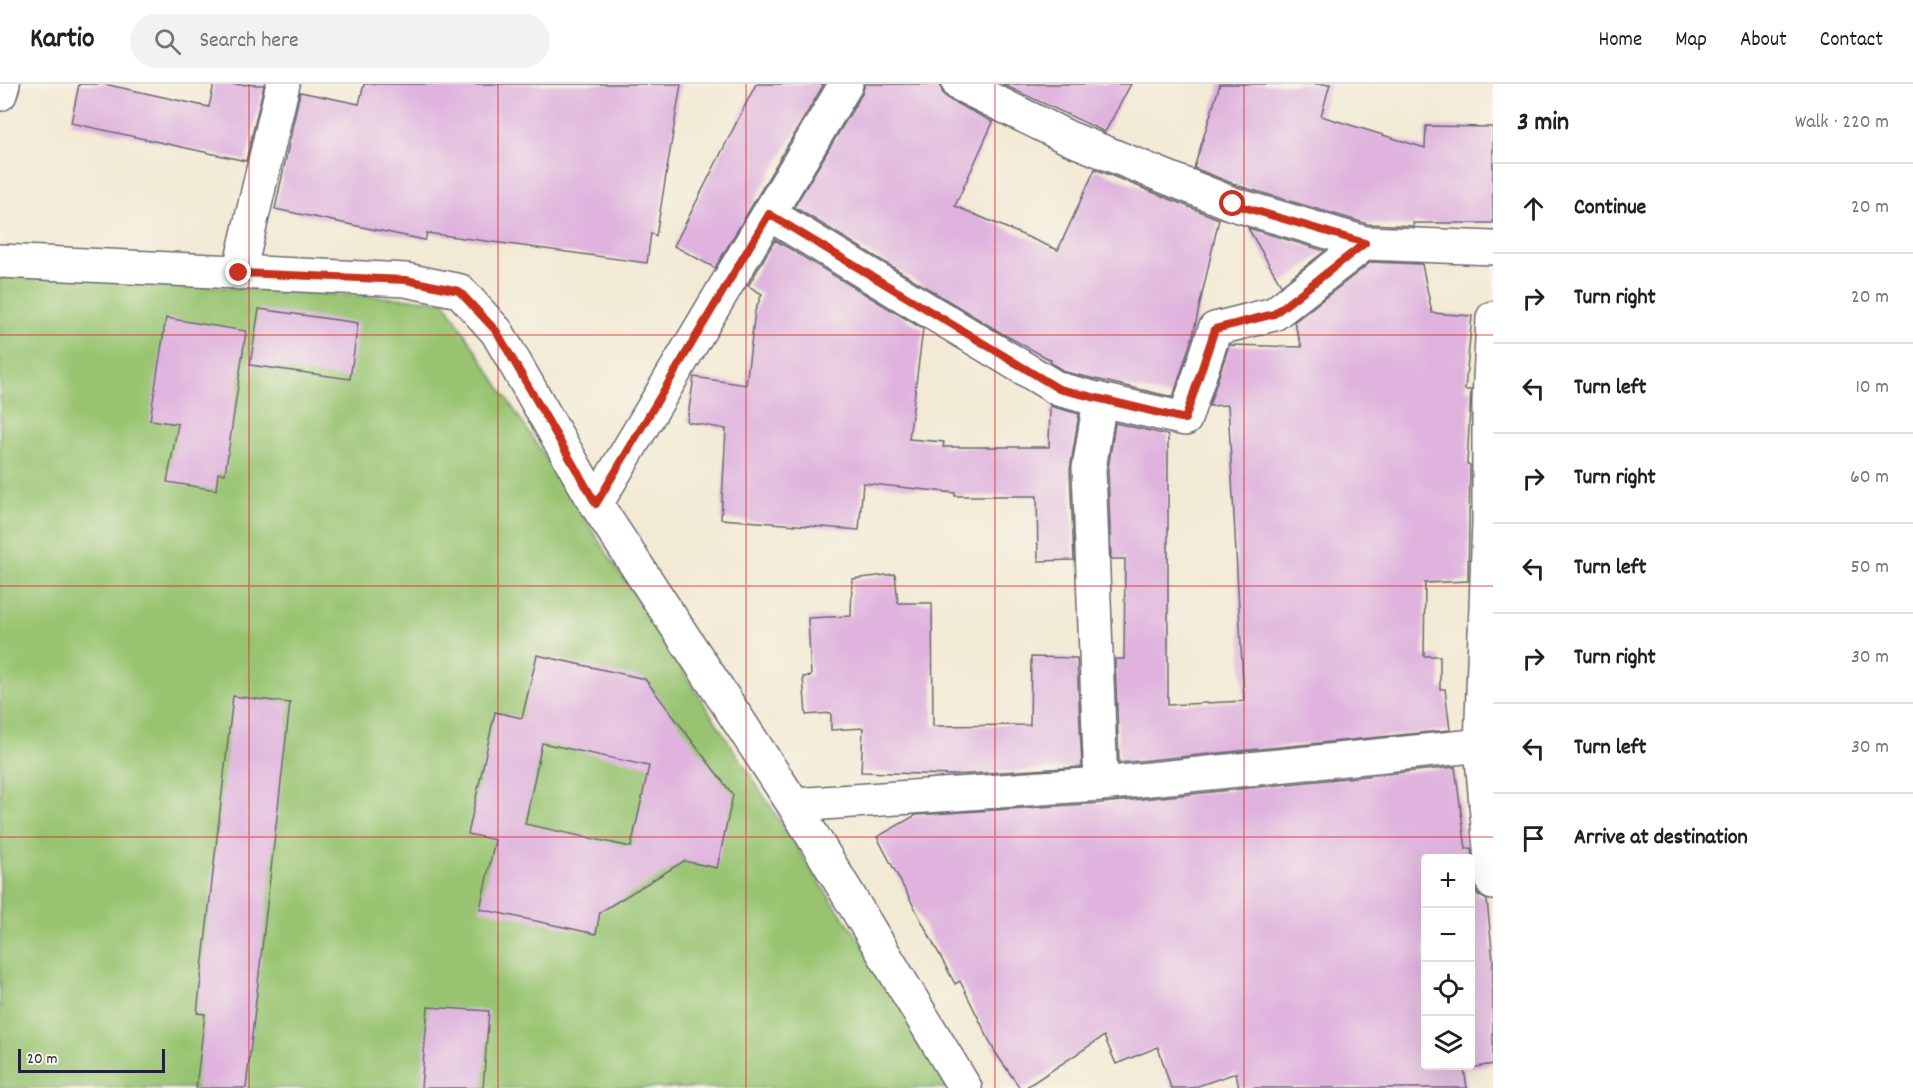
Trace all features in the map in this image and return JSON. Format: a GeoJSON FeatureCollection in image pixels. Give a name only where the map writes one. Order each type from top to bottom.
{"type":"FeatureCollection","features":[{"type":"Feature","properties":{"kind":"street"},"geometry":{"type":"LineString","coordinates":[[0,94],[3,84]]}},
{"type":"Feature","properties":{"kind":"street"},"geometry":{"type":"LineString","coordinates":[[239,273],[283,84]]}},
{"type":"Feature","properties":{"kind":"street"},"geometry":{"type":"LineString","coordinates":[[596,504],[846,84]]}},
{"type":"Feature","properties":{"kind":"street"},"geometry":{"type":"LineString","coordinates":[[959,84],[1069,138],[1233,204],[1365,243],[1493,248]]}},
{"type":"Feature","properties":{"kind":"street"},"geometry":{"type":"LineString","coordinates":[[769,214],[1059,389],[1185,419],[1215,329],[1274,314],[1365,243]]}},
{"type":"Feature","properties":{"kind":"street"},"geometry":{"type":"LineString","coordinates":[[0,261],[406,280],[459,291],[497,332],[596,504],[794,805],[964,1088]]}},
{"type":"Feature","properties":{"kind":"street"},"geometry":{"type":"LineString","coordinates":[[1493,318],[1489,400],[1487,745],[1493,883]]}},
{"type":"Feature","properties":{"kind":"street"},"geometry":{"type":"LineString","coordinates":[[1100,400],[1089,469],[1101,784]]}},
{"type":"Feature","properties":{"kind":"street"},"geometry":{"type":"LineString","coordinates":[[794,805],[1101,784],[1487,745]]}},
{"type":"Feature","properties":{"kind":"green space"},"geometry":{"type":"Polygon","coordinates":[[[0,273],[444,301],[827,894],[890,983],[954,1088],[0,1088],[0,273]]]}},
{"type":"Feature","properties":{"kind":"building"},"geometry":{"type":"Polygon","coordinates":[[[79,84],[104,84],[209,107],[214,84],[264,85],[246,161],[71,123],[79,84]]]}},
{"type":"Feature","properties":{"kind":"building"},"geometry":{"type":"Polygon","coordinates":[[[364,84],[681,84],[656,236],[651,233],[647,263],[427,233],[425,240],[275,209],[300,92],[359,104],[364,84]]]}},
{"type":"Feature","properties":{"kind":"building"},"geometry":{"type":"Polygon","coordinates":[[[756,84],[824,84],[715,268],[674,246],[756,84]]]}},
{"type":"Feature","properties":{"kind":"building"},"geometry":{"type":"Polygon","coordinates":[[[865,84],[940,84],[943,94],[950,100],[993,122],[955,206],[1058,250],[1095,169],[1219,219],[1193,335],[1173,397],[1065,372],[1051,363],[1051,360],[1003,334],[794,207],[862,94],[865,84]]]}},
{"type":"Feature","properties":{"kind":"building"},"geometry":{"type":"Polygon","coordinates":[[[1002,84],[1131,84],[1105,132],[1002,84]]]}},
{"type":"Feature","properties":{"kind":"building"},"geometry":{"type":"Polygon","coordinates":[[[1220,84],[1330,84],[1321,116],[1425,148],[1426,126],[1493,127],[1493,223],[1413,223],[1414,226],[1368,224],[1239,186],[1194,168],[1220,84]]]}},
{"type":"Feature","properties":{"kind":"building"},"geometry":{"type":"Polygon","coordinates":[[[1248,228],[1325,251],[1281,285],[1248,228]]]}},
{"type":"Feature","properties":{"kind":"building"},"geometry":{"type":"Polygon","coordinates":[[[775,240],[923,329],[909,439],[944,442],[943,447],[1049,447],[1050,406],[1079,414],[1070,470],[1074,560],[1038,561],[1037,496],[955,496],[955,493],[863,483],[859,530],[721,519],[726,429],[687,422],[694,377],[746,385],[755,311],[762,294],[748,286],[775,240]]]}},
{"type":"Feature","properties":{"kind":"building"},"geometry":{"type":"Polygon","coordinates":[[[1371,262],[1422,264],[1432,313],[1472,316],[1465,390],[1471,390],[1467,464],[1470,465],[1468,581],[1425,583],[1424,656],[1440,656],[1440,689],[1445,689],[1450,730],[1119,763],[1115,659],[1124,659],[1125,559],[1111,559],[1108,470],[1115,423],[1168,435],[1168,705],[1244,701],[1228,405],[1209,406],[1229,345],[1302,347],[1294,322],[1371,262]]]}},
{"type":"Feature","properties":{"kind":"building"},"geometry":{"type":"Polygon","coordinates":[[[259,309],[358,323],[350,379],[250,365],[259,309]]]}},
{"type":"Feature","properties":{"kind":"building"},"geometry":{"type":"Polygon","coordinates":[[[166,318],[246,331],[225,474],[218,473],[216,490],[167,482],[178,424],[150,420],[166,318]]]}},
{"type":"Feature","properties":{"kind":"building"},"geometry":{"type":"Polygon","coordinates":[[[895,574],[898,603],[932,603],[933,726],[1030,725],[1031,657],[1077,658],[1082,767],[953,775],[861,772],[863,728],[831,730],[831,713],[806,715],[803,677],[811,676],[808,618],[851,616],[852,579],[895,574]]]}},
{"type":"Feature","properties":{"kind":"building"},"geometry":{"type":"Polygon","coordinates":[[[537,655],[645,679],[733,795],[717,868],[684,861],[600,912],[596,934],[480,909],[495,840],[468,834],[495,712],[522,718],[537,655]],[[542,743],[525,824],[631,847],[649,766],[542,743]]]}},
{"type":"Feature","properties":{"kind":"building"},"geometry":{"type":"Polygon","coordinates":[[[233,696],[290,703],[246,1088],[196,1088],[205,1014],[197,1013],[233,696]]]}},
{"type":"Feature","properties":{"kind":"building"},"geometry":{"type":"Polygon","coordinates":[[[1455,767],[1466,849],[1471,848],[1471,854],[1421,854],[1421,1070],[1464,1070],[1467,1088],[1239,1088],[1236,1073],[1192,1088],[1171,1088],[1158,1047],[1116,1064],[1104,1036],[1025,1088],[1020,1088],[995,1052],[960,981],[955,984],[877,837],[916,815],[1102,803],[1455,767]]]}},
{"type":"Feature","properties":{"kind":"building"},"geometry":{"type":"Polygon","coordinates":[[[1475,888],[1477,894],[1487,900],[1493,960],[1493,1064],[1475,1067],[1475,888]]]}},
{"type":"Feature","properties":{"kind":"building"},"geometry":{"type":"Polygon","coordinates":[[[428,1007],[489,1011],[483,1088],[421,1088],[428,1007]]]}},
{"type":"Feature","properties":{"kind":"route"},"geometry":{"type":"LineString","coordinates":[[239,273],[406,280],[459,291],[497,332],[596,504],[769,214],[1059,389],[1185,419],[1215,329],[1274,314],[1365,243],[1233,204]]}}]}
